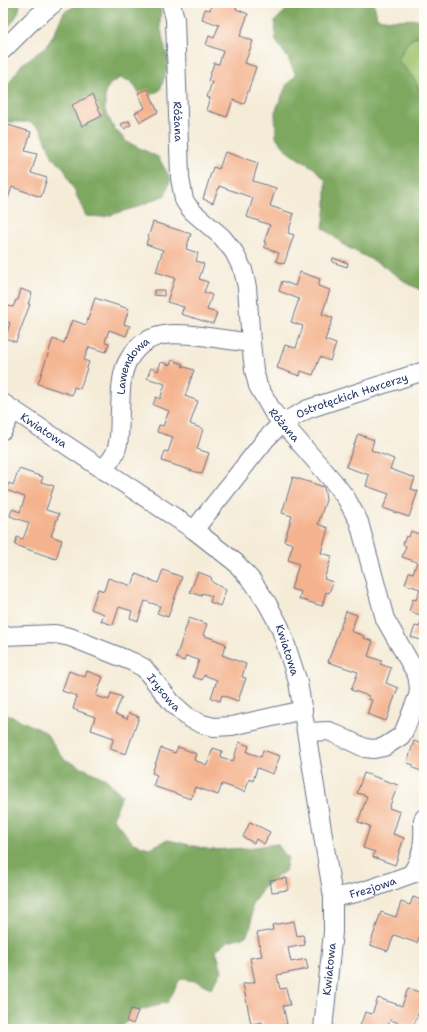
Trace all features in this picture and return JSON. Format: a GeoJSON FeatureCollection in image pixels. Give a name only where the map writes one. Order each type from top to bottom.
{"type":"FeatureCollection","features":[{"type":"Feature","properties":{"kind":"street"},"geometry":{"type":"LineString","coordinates":[[3,50],[54,3]]}},
{"type":"Feature","properties":{"kind":"street","name":"Różana"},"geometry":{"type":"LineString","coordinates":[[171,3],[175,19],[180,178],[184,200],[193,212],[222,237],[234,252],[243,270],[247,287],[254,370],[258,386],[265,400],[282,423],[300,442],[346,498],[359,522],[385,619],[415,670],[419,688],[418,696],[401,736],[384,747],[374,749],[365,748],[329,731],[307,732]]}},
{"type":"Feature","properties":{"kind":"street","name":"Lawendowa"},"geometry":{"type":"LineString","coordinates":[[104,470],[115,454],[118,443],[120,400],[124,371],[128,360],[145,342],[156,336],[183,334],[251,343]]}},
{"type":"Feature","properties":{"kind":"street","name":"Ostrołęckich Harcerzy"},"geometry":{"type":"LineString","coordinates":[[194,530],[266,439],[282,423],[308,409],[424,371]]}},
{"type":"Feature","properties":{"kind":"street"},"geometry":{"type":"LineString","coordinates":[[3,430],[8,407]]}},
{"type":"Feature","properties":{"kind":"street","name":"Kwiatowa"},"geometry":{"type":"LineString","coordinates":[[8,407],[194,530],[235,562],[253,582],[267,603],[280,627],[298,682],[333,897],[333,932],[323,1029]]}},
{"type":"Feature","properties":{"kind":"street","name":"Irysowa"},"geometry":{"type":"LineString","coordinates":[[3,636],[55,634],[70,637],[133,662],[144,668],[172,703],[189,718],[208,726],[232,726],[303,710]]}},
{"type":"Feature","properties":{"kind":"street","name":"Frezjowa"},"geometry":{"type":"LineString","coordinates":[[333,897],[348,896],[363,892],[418,872],[422,853],[424,818]]}},
{"type":"Feature","properties":{"kind":"green space"},"geometry":{"type":"Polygon","coordinates":[[[3,3],[20,3],[20,7],[14,19],[3,32],[3,3]]]}},
{"type":"Feature","properties":{"kind":"green space"},"geometry":{"type":"Polygon","coordinates":[[[81,3],[158,3],[161,11],[160,24],[169,64],[160,90],[151,95],[139,93],[131,81],[120,78],[110,84],[105,92],[105,111],[114,128],[127,142],[158,157],[171,179],[165,195],[137,207],[104,217],[86,216],[64,168],[53,158],[41,129],[29,122],[3,122],[3,92],[22,64],[46,47],[64,12],[81,3]]]}},
{"type":"Feature","properties":{"kind":"green space"},"geometry":{"type":"Polygon","coordinates":[[[293,3],[374,3],[377,18],[392,20],[424,19],[424,34],[413,38],[407,43],[398,60],[414,79],[424,99],[424,292],[407,283],[382,265],[347,247],[323,228],[326,206],[326,181],[314,168],[289,153],[276,137],[275,112],[287,84],[296,75],[288,58],[276,41],[275,21],[293,3]]]}},
{"type":"Feature","properties":{"kind":"green space"},"geometry":{"type":"Polygon","coordinates":[[[419,36],[424,57],[424,99],[414,79],[398,60],[408,42],[419,36]]]}},
{"type":"Feature","properties":{"kind":"green space"},"geometry":{"type":"Polygon","coordinates":[[[3,712],[45,732],[64,759],[106,779],[122,795],[113,818],[133,843],[149,848],[168,840],[211,850],[247,848],[277,844],[288,858],[285,871],[265,886],[252,904],[251,926],[246,936],[228,941],[216,950],[222,971],[211,988],[196,981],[180,979],[168,1002],[138,1011],[119,1029],[3,1029],[3,712]]]}},
{"type":"Feature","properties":{"kind":"building"},"geometry":{"type":"Polygon","coordinates":[[[212,3],[238,4],[236,9],[248,14],[240,36],[253,41],[245,63],[256,67],[244,104],[233,100],[227,117],[206,110],[210,98],[207,97],[212,82],[208,81],[214,63],[219,64],[223,51],[206,45],[209,36],[214,38],[219,25],[202,19],[205,9],[210,10],[212,3]]]}},
{"type":"Feature","properties":{"kind":"building"},"geometry":{"type":"Polygon","coordinates":[[[148,89],[158,112],[140,122],[135,113],[145,108],[138,93],[148,89]]]}},
{"type":"Feature","properties":{"kind":"building"},"geometry":{"type":"Polygon","coordinates":[[[92,95],[102,116],[82,126],[72,105],[92,95]]]}},
{"type":"Feature","properties":{"kind":"building"},"geometry":{"type":"Polygon","coordinates":[[[129,121],[131,125],[124,129],[121,124],[129,121]]]}},
{"type":"Feature","properties":{"kind":"building"},"geometry":{"type":"Polygon","coordinates":[[[8,125],[31,132],[25,151],[37,154],[31,173],[47,178],[41,197],[12,187],[3,213],[3,137],[8,125]]]}},
{"type":"Feature","properties":{"kind":"building"},"geometry":{"type":"Polygon","coordinates":[[[225,152],[258,163],[253,181],[276,188],[270,206],[294,214],[288,233],[294,235],[284,264],[276,261],[279,253],[264,247],[266,243],[264,242],[270,225],[247,217],[253,198],[219,186],[213,203],[203,199],[213,167],[219,169],[225,152]]]}},
{"type":"Feature","properties":{"kind":"building"},"geometry":{"type":"Polygon","coordinates":[[[153,222],[191,234],[186,249],[198,253],[196,261],[204,264],[199,279],[208,282],[204,292],[212,295],[207,310],[217,313],[213,324],[181,314],[184,307],[167,302],[175,278],[156,272],[163,250],[146,244],[153,222]]]}},
{"type":"Feature","properties":{"kind":"building"},"geometry":{"type":"Polygon","coordinates":[[[333,258],[348,263],[347,267],[332,262],[333,258]]]}},
{"type":"Feature","properties":{"kind":"building"},"geometry":{"type":"Polygon","coordinates":[[[300,272],[320,279],[318,286],[330,290],[322,314],[333,318],[325,340],[336,344],[330,361],[320,357],[313,375],[301,371],[300,376],[277,368],[285,345],[296,348],[303,326],[291,322],[299,299],[279,291],[282,281],[295,286],[300,272]]]}},
{"type":"Feature","properties":{"kind":"building"},"geometry":{"type":"Polygon","coordinates":[[[21,289],[32,293],[28,304],[30,304],[16,342],[5,338],[10,323],[3,320],[3,302],[5,303],[4,305],[13,307],[16,300],[18,300],[21,289]]]}},
{"type":"Feature","properties":{"kind":"building"},"geometry":{"type":"Polygon","coordinates":[[[154,290],[164,290],[164,296],[154,295],[154,290]]]}},
{"type":"Feature","properties":{"kind":"building"},"geometry":{"type":"Polygon","coordinates":[[[95,298],[129,309],[124,324],[130,326],[126,336],[109,330],[105,342],[109,343],[106,352],[89,347],[84,360],[89,362],[80,389],[74,387],[72,395],[38,384],[53,339],[64,343],[72,320],[86,325],[95,298]]]}},
{"type":"Feature","properties":{"kind":"building"},"geometry":{"type":"Polygon","coordinates":[[[172,360],[183,364],[182,366],[194,370],[185,396],[198,401],[190,424],[203,429],[197,449],[209,453],[202,474],[162,461],[165,451],[168,452],[173,437],[157,432],[159,425],[163,426],[169,411],[153,405],[156,397],[160,399],[165,384],[147,378],[151,368],[158,371],[161,362],[170,365],[172,360]]]}},
{"type":"Feature","properties":{"kind":"building"},"geometry":{"type":"Polygon","coordinates":[[[358,434],[374,440],[371,450],[394,459],[390,469],[415,478],[411,489],[418,491],[409,517],[383,508],[389,494],[366,486],[369,475],[346,467],[358,434]]]}},
{"type":"Feature","properties":{"kind":"building"},"geometry":{"type":"Polygon","coordinates":[[[19,469],[43,477],[41,482],[54,486],[46,510],[59,514],[51,536],[62,540],[56,559],[15,545],[17,537],[23,539],[29,523],[10,516],[12,509],[20,512],[25,497],[6,490],[9,483],[13,485],[19,469]]]}},
{"type":"Feature","properties":{"kind":"building"},"geometry":{"type":"Polygon","coordinates":[[[293,477],[324,487],[326,500],[318,524],[328,528],[321,553],[332,556],[324,579],[333,582],[329,593],[326,592],[322,606],[299,599],[301,592],[291,589],[299,564],[288,560],[293,544],[284,541],[292,516],[282,513],[293,477]]]}},
{"type":"Feature","properties":{"kind":"building"},"geometry":{"type":"Polygon","coordinates":[[[411,531],[424,536],[424,641],[411,637],[415,626],[419,627],[423,616],[409,611],[413,599],[416,600],[420,589],[405,584],[409,572],[413,573],[417,562],[402,557],[406,546],[403,544],[406,536],[409,537],[411,531]]]}},
{"type":"Feature","properties":{"kind":"building"},"geometry":{"type":"Polygon","coordinates":[[[163,570],[182,577],[168,617],[157,613],[160,606],[145,601],[138,621],[130,618],[132,611],[119,607],[113,625],[101,621],[104,614],[91,609],[98,589],[104,591],[108,578],[132,586],[136,574],[158,583],[163,570]]]}},
{"type":"Feature","properties":{"kind":"building"},"geometry":{"type":"Polygon","coordinates":[[[198,572],[211,577],[212,582],[226,590],[220,606],[210,602],[212,596],[202,593],[201,596],[190,592],[198,572]]]}},
{"type":"Feature","properties":{"kind":"building"},"geometry":{"type":"Polygon","coordinates":[[[346,611],[357,615],[351,631],[364,636],[363,638],[373,641],[368,656],[382,661],[380,664],[391,668],[386,683],[398,688],[386,721],[367,714],[372,700],[368,699],[369,696],[351,690],[358,672],[328,662],[346,611]]]}},
{"type":"Feature","properties":{"kind":"building"},"geometry":{"type":"Polygon","coordinates":[[[189,618],[207,624],[203,635],[226,644],[222,655],[246,664],[242,677],[246,678],[238,701],[222,695],[220,701],[211,698],[217,680],[204,675],[202,680],[193,677],[199,660],[186,656],[184,661],[176,658],[189,618]]]}},
{"type":"Feature","properties":{"kind":"building"},"geometry":{"type":"Polygon","coordinates":[[[69,671],[85,677],[87,671],[103,677],[96,696],[109,700],[111,693],[122,697],[115,714],[127,719],[129,713],[139,717],[126,754],[110,749],[114,738],[91,730],[95,717],[73,709],[77,696],[62,691],[69,671]]]}},
{"type":"Feature","properties":{"kind":"building"},"geometry":{"type":"Polygon","coordinates":[[[414,741],[424,745],[424,772],[413,768],[414,765],[407,763],[414,741]]]}},
{"type":"Feature","properties":{"kind":"building"},"geometry":{"type":"Polygon","coordinates":[[[239,742],[249,746],[247,752],[261,757],[263,750],[280,756],[273,774],[257,768],[253,781],[249,779],[245,792],[222,784],[218,795],[195,787],[191,799],[153,786],[157,775],[152,773],[161,748],[175,753],[178,747],[187,750],[196,754],[194,760],[207,765],[213,748],[222,751],[221,757],[233,761],[239,742]]]}},
{"type":"Feature","properties":{"kind":"building"},"geometry":{"type":"Polygon","coordinates":[[[364,773],[398,785],[389,808],[400,812],[393,834],[404,838],[395,865],[373,857],[375,852],[363,848],[370,826],[358,822],[367,796],[357,793],[364,773]]]}},
{"type":"Feature","properties":{"kind":"building"},"geometry":{"type":"Polygon","coordinates":[[[250,822],[270,832],[264,844],[256,839],[254,843],[243,837],[250,822]]]}},
{"type":"Feature","properties":{"kind":"building"},"geometry":{"type":"Polygon","coordinates":[[[287,878],[288,890],[272,892],[270,880],[287,878]]]}},
{"type":"Feature","properties":{"kind":"building"},"geometry":{"type":"Polygon","coordinates":[[[413,897],[421,900],[419,905],[424,906],[424,925],[417,943],[394,935],[388,951],[370,945],[381,912],[396,917],[401,902],[410,905],[413,897]]]}},
{"type":"Feature","properties":{"kind":"building"},"geometry":{"type":"Polygon","coordinates":[[[294,921],[297,936],[303,935],[305,945],[288,948],[291,962],[306,959],[308,969],[277,975],[280,989],[286,988],[290,1005],[283,1006],[287,1024],[263,1029],[262,1022],[251,1024],[243,984],[255,982],[250,958],[262,956],[257,933],[273,930],[272,925],[294,921]]]}},
{"type":"Feature","properties":{"kind":"building"},"geometry":{"type":"Polygon","coordinates":[[[408,988],[424,994],[424,1011],[420,1009],[413,1027],[390,1020],[387,1029],[359,1029],[365,1012],[372,1014],[378,998],[402,1006],[408,988]]]}},
{"type":"Feature","properties":{"kind":"building"},"geometry":{"type":"Polygon","coordinates":[[[131,1009],[138,1011],[133,1024],[126,1021],[131,1009]]]}}]}
